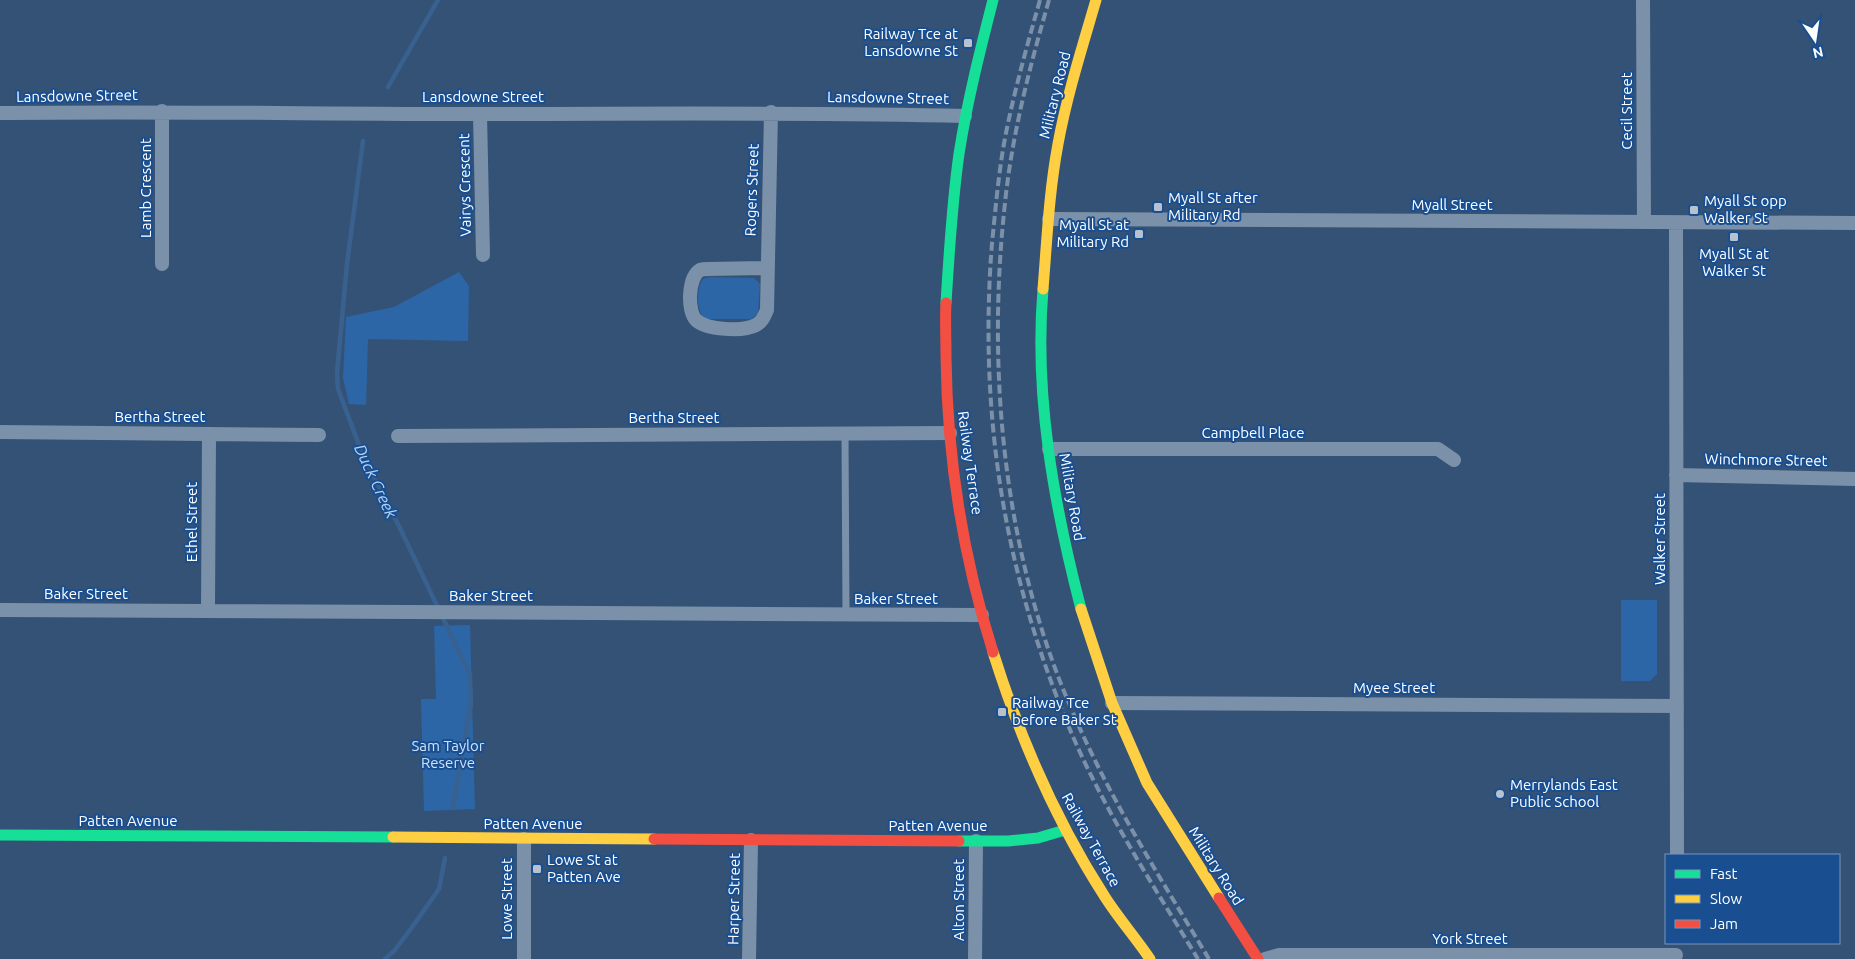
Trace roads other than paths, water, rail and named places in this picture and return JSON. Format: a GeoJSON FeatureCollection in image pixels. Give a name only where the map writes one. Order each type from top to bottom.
{"type":"FeatureCollection","features":[{"type":"Feature","properties":{"kind":"street","name":"Railway Terrace"},"geometry":{"type":"LineString","coordinates":[[993,0],[978,52],[965,116],[951,215],[946,269],[947,403],[956,488],[982,615],[1021,730],[1065,830],[1110,905],[1150,959]]}},
{"type":"Feature","properties":{"kind":"street","name":"Military Road"},"geometry":{"type":"LineString","coordinates":[[1096,0],[1070,90],[1058,144],[1049,219],[1041,342],[1043,398],[1048,449],[1069,563],[1085,626],[1112,703],[1147,783],[1258,959]]}},
{"type":"Feature","properties":{"kind":"street","name":"Cecil Street"},"geometry":{"type":"LineString","coordinates":[[1643,0],[1644,222]]}},
{"type":"Feature","properties":{"kind":"street","name":"Lansdowne Street"},"geometry":{"type":"LineString","coordinates":[[0,113],[162,111],[480,114],[770,112],[965,116]]}},
{"type":"Feature","properties":{"kind":"street","name":"Lamb Crescent"},"geometry":{"type":"LineString","coordinates":[[162,111],[162,264]]}},
{"type":"Feature","properties":{"kind":"street","name":"Rogers Street"},"geometry":{"type":"LineString","coordinates":[[766,268],[700,270],[694,277],[691,287],[690,307],[694,319],[702,325],[711,328],[750,328],[764,319],[767,310],[766,268],[770,112]]}},
{"type":"Feature","properties":{"kind":"street","name":"Vairys Crescent"},"geometry":{"type":"LineString","coordinates":[[480,114],[483,255]]}},
{"type":"Feature","properties":{"kind":"street","name":"Myall Street"},"geometry":{"type":"LineString","coordinates":[[1049,219],[1855,223]]}},
{"type":"Feature","properties":{"kind":"street","name":"Walker Street"},"geometry":{"type":"LineString","coordinates":[[1676,223],[1677,854]]}},
{"type":"Feature","properties":{"kind":"street","name":"Bertha Street"},"geometry":{"type":"LineString","coordinates":[[0,432],[319,435]]}},
{"type":"Feature","properties":{"kind":"street","name":"Bertha Street"},"geometry":{"type":"LineString","coordinates":[[398,436],[950,433]]}},
{"type":"Feature","properties":{"kind":"street","name":"Ethel Street"},"geometry":{"type":"LineString","coordinates":[[208,610],[209,434]]}},
{"type":"Feature","properties":{"kind":"street","name":"Campbell Place"},"geometry":{"type":"LineString","coordinates":[[1048,449],[1438,450],[1454,460]]}},
{"type":"Feature","properties":{"kind":"street","name":"Winchmore Street"},"geometry":{"type":"LineString","coordinates":[[1676,474],[1855,479]]}},
{"type":"Feature","properties":{"kind":"street","name":"Baker Street"},"geometry":{"type":"LineString","coordinates":[[0,610],[846,616],[982,615]]}},
{"type":"Feature","properties":{"kind":"street","name":"Myee Street"},"geometry":{"type":"LineString","coordinates":[[1112,703],[1677,706]]}},
{"type":"Feature","properties":{"kind":"street","name":"Patten Avenue"},"geometry":{"type":"LineString","coordinates":[[0,835],[1008,841],[1038,838],[1065,830]]}},
{"type":"Feature","properties":{"kind":"street","name":"Lowe Street"},"geometry":{"type":"LineString","coordinates":[[524,839],[524,959]]}},
{"type":"Feature","properties":{"kind":"street","name":"Harper Street"},"geometry":{"type":"LineString","coordinates":[[749,959],[751,840]]}},
{"type":"Feature","properties":{"kind":"street","name":"Alton Street"},"geometry":{"type":"LineString","coordinates":[[975,959],[976,841]]}},
{"type":"Feature","properties":{"kind":"street","name":"Railway Terrace"},"geometry":{"type":"LineString","coordinates":[[1110,905],[1129,949]]}},
{"type":"Feature","properties":{"kind":"street","name":"York Street"},"geometry":{"type":"LineString","coordinates":[[1264,959],[1279,955],[1676,952]]}},
{"type":"Feature","properties":{"kind":"lane"},"geometry":{"type":"LineString","coordinates":[[845,434],[846,616]]}},
{"type":"Feature","properties":{"kind":"waterway","name":"Duck Creek"},"geometry":{"type":"LineString","coordinates":[[388,87],[438,0]]}},
{"type":"Feature","properties":{"kind":"waterway","name":"Duck Creek"},"geometry":{"type":"LineString","coordinates":[[363,141],[347,264],[337,373],[338,389],[362,453],[470,675],[471,703],[453,808]]}},
{"type":"Feature","properties":{"kind":"waterway","name":"Duck Creek"},"geometry":{"type":"LineString","coordinates":[[385,959],[394,951],[439,889],[445,858]]}},
{"type":"Feature","properties":{"kind":"railway"},"geometry":{"type":"LineString","coordinates":[[1040,0],[1018,80],[1004,142],[992,243],[989,364],[993,424],[1000,483],[1011,542],[1025,600],[1043,658],[1064,715],[1109,809],[1143,870],[1198,959]]}},
{"type":"Feature","properties":{"kind":"railway"},"geometry":{"type":"LineString","coordinates":[[1049,0],[1029,75],[1012,151],[1005,203],[1000,268],[998,333],[1000,398],[1006,464],[1016,529],[1031,592],[1050,655],[1088,747],[1120,809],[1209,959]]}},
{"type":"Feature","properties":{"kind":"place","name":"Railway Tce at Lansdowne St"},"geometry":{"type":"Point","coordinates":[968,43]}},
{"type":"Feature","properties":{"kind":"place","name":"Myall St after Military Rd"},"geometry":{"type":"Point","coordinates":[1158,207]}},
{"type":"Feature","properties":{"kind":"place","name":"Myall St opp Walker St"},"geometry":{"type":"Point","coordinates":[1694,210]}},
{"type":"Feature","properties":{"kind":"place","name":"Myall St at Military Rd"},"geometry":{"type":"Point","coordinates":[1139,234]}},
{"type":"Feature","properties":{"kind":"place","name":"Myall St at Walker St"},"geometry":{"type":"Point","coordinates":[1734,237]}},
{"type":"Feature","properties":{"kind":"place","name":"Railway Tce before Baker St"},"geometry":{"type":"Point","coordinates":[1002,712]}},
{"type":"Feature","properties":{"kind":"place","name":"Merrylands East Public School"},"geometry":{"type":"Point","coordinates":[1500,794]}},
{"type":"Feature","properties":{"kind":"place","name":"Lowe St at Patten Ave"},"geometry":{"type":"Point","coordinates":[537,869]}},
{"type":"Feature","properties":{"kind":"park label","name":"Sam Taylor Reserve"},"geometry":{"type":"Point","coordinates":[448,754]}}]}
